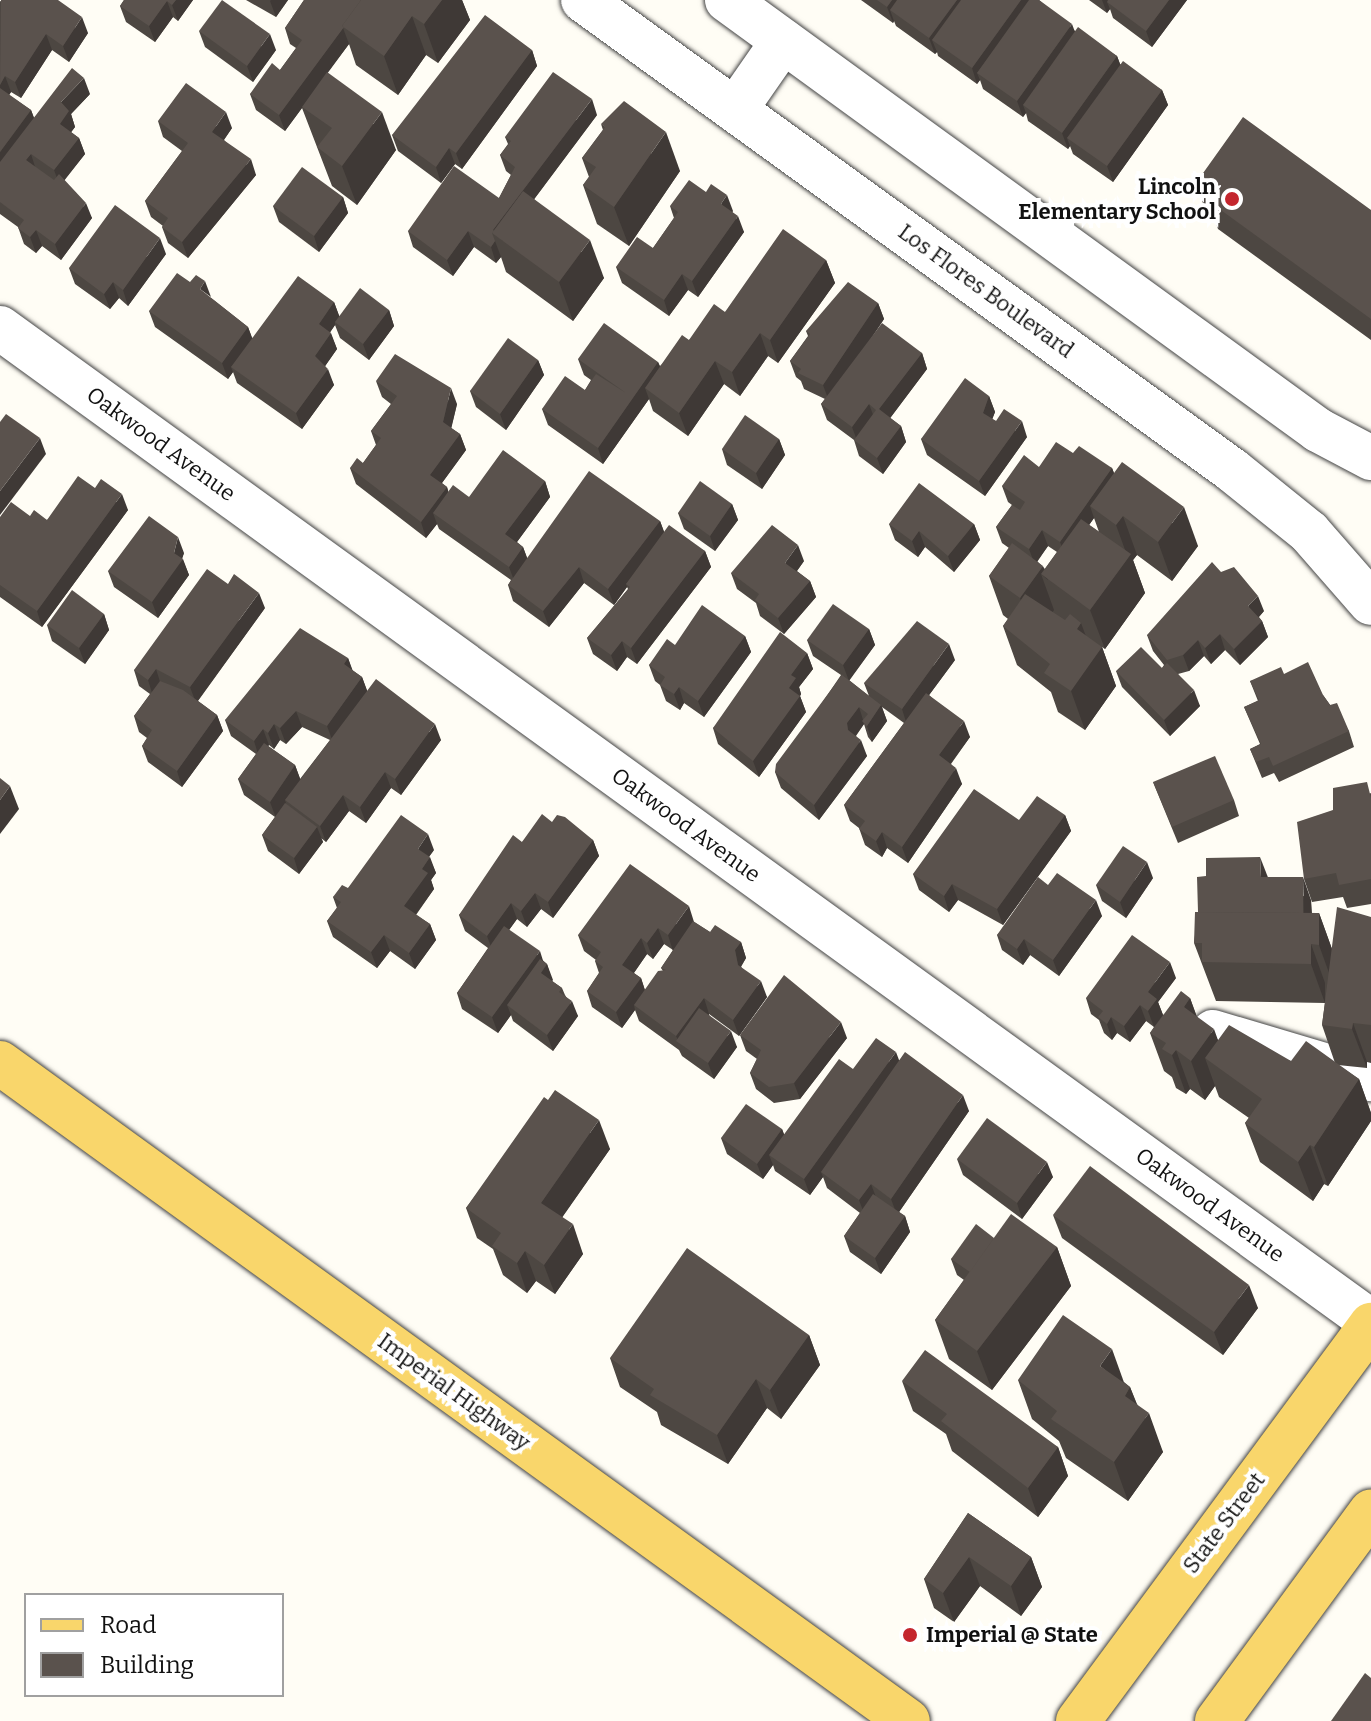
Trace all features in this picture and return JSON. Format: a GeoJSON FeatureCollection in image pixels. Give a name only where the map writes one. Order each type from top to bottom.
{"type":"FeatureCollection","features":[{"type":"Feature","properties":{"kind":"main road","name":"Imperial Highway"},"geometry":{"type":"LineString","coordinates":[[0,1063],[908,1721]]}},
{"type":"Feature","properties":{"kind":"main road","name":"State Street"},"geometry":{"type":"LineString","coordinates":[[1078,1721],[1371,1324]]}},
{"type":"Feature","properties":{"kind":"main road"},"geometry":{"type":"LineString","coordinates":[[1217,1721],[1371,1511]]}},
{"type":"Feature","properties":{"kind":"street","name":"Los Flores Boulevard"},"geometry":{"type":"LineString","coordinates":[[583,0],[1232,470],[1309,532],[1371,603]]}},
{"type":"Feature","properties":{"kind":"street"},"geometry":{"type":"LineString","coordinates":[[727,0],[1318,430],[1371,458]]}},
{"type":"Feature","properties":{"kind":"street"},"geometry":{"type":"LineString","coordinates":[[735,110],[783,41]]}},
{"type":"Feature","properties":{"kind":"street","name":"Oakwood Avenue"},"geometry":{"type":"LineString","coordinates":[[0,328],[1371,1324]]}},
{"type":"Feature","properties":{"kind":"street"},"geometry":{"type":"LineString","coordinates":[[1213,1032],[1371,1079]]}},
{"type":"Feature","properties":{"kind":"building"},"geometry":{"type":"Polygon","coordinates":[[[1,0],[58,0],[82,17],[63,46],[46,34],[15,82],[5,76],[0,85],[1,0]]]}},
{"type":"Feature","properties":{"kind":"building"},"geometry":{"type":"Polygon","coordinates":[[[124,0],[176,0],[172,5],[167,1],[149,26],[120,6],[124,0]]]}},
{"type":"Feature","properties":{"kind":"building"},"geometry":{"type":"Polygon","coordinates":[[[222,0],[270,34],[247,66],[199,31],[222,0]]]}},
{"type":"Feature","properties":{"kind":"building"},"geometry":{"type":"Polygon","coordinates":[[[304,0],[361,0],[279,115],[250,94],[272,63],[280,70],[302,40],[285,28],[304,0]]]}},
{"type":"Feature","properties":{"kind":"building"},"geometry":{"type":"Polygon","coordinates":[[[361,0],[442,0],[424,24],[412,16],[384,56],[342,26],[361,0]]]}},
{"type":"Feature","properties":{"kind":"building"},"geometry":{"type":"Polygon","coordinates":[[[877,0],[892,0],[887,7],[877,0]]]}},
{"type":"Feature","properties":{"kind":"building"},"geometry":{"type":"Polygon","coordinates":[[[897,0],[957,0],[929,38],[890,10],[897,0]]]}},
{"type":"Feature","properties":{"kind":"building"},"geometry":{"type":"Polygon","coordinates":[[[961,0],[1021,0],[972,68],[932,40],[961,0]]]}},
{"type":"Feature","properties":{"kind":"building"},"geometry":{"type":"Polygon","coordinates":[[[1029,0],[1039,0],[1072,24],[1017,101],[977,73],[1029,0]]]}},
{"type":"Feature","properties":{"kind":"building"},"geometry":{"type":"Polygon","coordinates":[[[1108,0],[1169,0],[1146,31],[1108,0]]]}},
{"type":"Feature","properties":{"kind":"building"},"geometry":{"type":"Polygon","coordinates":[[[485,15],[532,50],[456,153],[449,148],[436,167],[392,135],[485,15]]]}},
{"type":"Feature","properties":{"kind":"building"},"geometry":{"type":"Polygon","coordinates":[[[1078,27],[1117,56],[1062,133],[1023,105],[1078,27]]]}},
{"type":"Feature","properties":{"kind":"building"},"geometry":{"type":"Polygon","coordinates":[[[1123,61],[1162,90],[1107,166],[1067,138],[1123,61]]]}},
{"type":"Feature","properties":{"kind":"building"},"geometry":{"type":"Polygon","coordinates":[[[72,68],[84,78],[61,102],[69,111],[60,124],[79,138],[54,170],[31,154],[26,160],[54,180],[59,174],[86,203],[55,244],[36,230],[30,237],[18,228],[24,220],[0,202],[0,162],[72,68]]]}},
{"type":"Feature","properties":{"kind":"building"},"geometry":{"type":"Polygon","coordinates":[[[327,72],[382,112],[342,166],[317,147],[332,128],[302,107],[327,72]]]}},
{"type":"Feature","properties":{"kind":"building"},"geometry":{"type":"Polygon","coordinates":[[[553,72],[592,99],[493,230],[495,241],[491,247],[468,231],[447,260],[408,231],[454,166],[499,198],[515,167],[500,155],[511,141],[505,137],[553,72]]]}},
{"type":"Feature","properties":{"kind":"building"},"geometry":{"type":"Polygon","coordinates":[[[186,83],[226,112],[212,132],[251,159],[182,242],[162,227],[168,218],[145,201],[188,143],[158,121],[186,83]]]}},
{"type":"Feature","properties":{"kind":"building"},"geometry":{"type":"Polygon","coordinates":[[[0,88],[31,110],[0,152],[0,88]]]}},
{"type":"Feature","properties":{"kind":"building"},"geometry":{"type":"Polygon","coordinates":[[[624,101],[666,132],[614,207],[583,185],[596,167],[582,158],[605,127],[601,124],[624,101]]]}},
{"type":"Feature","properties":{"kind":"building"},"geometry":{"type":"Polygon","coordinates":[[[1243,117],[1371,210],[1371,319],[1207,200],[1211,195],[1196,183],[1243,117]]]}},
{"type":"Feature","properties":{"kind":"building"},"geometry":{"type":"Polygon","coordinates":[[[302,167],[343,197],[314,236],[273,206],[302,167]]]}},
{"type":"Feature","properties":{"kind":"building"},"geometry":{"type":"Polygon","coordinates":[[[689,180],[706,192],[711,184],[727,195],[721,204],[738,216],[692,281],[682,274],[664,300],[616,267],[637,237],[653,248],[678,212],[670,206],[689,180]]]}},
{"type":"Feature","properties":{"kind":"building"},"geometry":{"type":"Polygon","coordinates":[[[523,191],[590,240],[559,282],[492,233],[523,191]]]}},
{"type":"Feature","properties":{"kind":"building"},"geometry":{"type":"Polygon","coordinates":[[[115,205],[160,238],[123,290],[113,282],[104,294],[69,268],[115,205]]]}},
{"type":"Feature","properties":{"kind":"building"},"geometry":{"type":"Polygon","coordinates":[[[783,229],[826,260],[770,340],[760,333],[732,372],[715,361],[679,413],[645,388],[682,335],[689,340],[714,304],[725,312],[783,229]]]}},
{"type":"Feature","properties":{"kind":"building"},"geometry":{"type":"Polygon","coordinates":[[[177,273],[190,282],[196,275],[205,281],[200,289],[248,327],[222,363],[149,311],[177,273]]]}},
{"type":"Feature","properties":{"kind":"building"},"geometry":{"type":"Polygon","coordinates":[[[298,276],[334,302],[319,324],[331,333],[315,356],[328,369],[296,413],[231,367],[298,276]]]}},
{"type":"Feature","properties":{"kind":"building"},"geometry":{"type":"Polygon","coordinates":[[[848,282],[878,303],[823,385],[798,373],[801,369],[790,361],[810,334],[806,331],[848,282]]]}},
{"type":"Feature","properties":{"kind":"building"},"geometry":{"type":"Polygon","coordinates":[[[360,288],[389,310],[363,344],[335,322],[360,288]]]}},
{"type":"Feature","properties":{"kind":"building"},"geometry":{"type":"Polygon","coordinates":[[[604,323],[658,362],[598,448],[542,409],[565,376],[585,390],[596,374],[626,393],[578,359],[604,323]]]}},
{"type":"Feature","properties":{"kind":"building"},"geometry":{"type":"Polygon","coordinates":[[[882,323],[922,353],[879,409],[901,426],[877,458],[854,440],[876,410],[869,404],[852,427],[821,404],[882,323]]]}},
{"type":"Feature","properties":{"kind":"building"},"geometry":{"type":"Polygon","coordinates":[[[508,338],[538,360],[500,414],[470,391],[508,338]]]}},
{"type":"Feature","properties":{"kind":"building"},"geometry":{"type":"Polygon","coordinates":[[[395,354],[451,388],[443,422],[460,434],[430,475],[447,487],[421,522],[350,468],[357,458],[363,463],[381,438],[371,431],[397,396],[376,381],[395,354]]]}},
{"type":"Feature","properties":{"kind":"building"},"geometry":{"type":"Polygon","coordinates":[[[965,378],[989,396],[983,413],[996,421],[1004,409],[1022,421],[979,481],[921,439],[965,378]]]}},
{"type":"Feature","properties":{"kind":"building"},"geometry":{"type":"Polygon","coordinates":[[[6,414],[40,438],[0,491],[0,422],[6,414]]]}},
{"type":"Feature","properties":{"kind":"building"},"geometry":{"type":"Polygon","coordinates":[[[745,415],[779,439],[756,473],[722,449],[745,415]]]}},
{"type":"Feature","properties":{"kind":"building"},"geometry":{"type":"Polygon","coordinates":[[[1056,442],[1073,453],[1079,446],[1112,468],[1060,542],[1042,530],[1029,549],[996,527],[1012,505],[1020,510],[1025,502],[1002,486],[1024,455],[1039,467],[1056,442]]]}},
{"type":"Feature","properties":{"kind":"building"},"geometry":{"type":"Polygon","coordinates":[[[503,450],[545,481],[505,534],[523,547],[509,567],[433,513],[453,485],[469,497],[503,450]]]}},
{"type":"Feature","properties":{"kind":"building"},"geometry":{"type":"Polygon","coordinates":[[[1122,462],[1184,507],[1158,542],[1123,516],[1116,525],[1090,506],[1122,462]]]}},
{"type":"Feature","properties":{"kind":"building"},"geometry":{"type":"Polygon","coordinates":[[[589,471],[660,521],[608,589],[579,567],[543,611],[508,585],[589,471]]]}},
{"type":"Feature","properties":{"kind":"building"},"geometry":{"type":"Polygon","coordinates":[[[78,476],[95,488],[101,479],[122,494],[37,611],[0,585],[0,517],[11,502],[30,516],[34,510],[47,520],[78,476]]]}},
{"type":"Feature","properties":{"kind":"building"},"geometry":{"type":"Polygon","coordinates":[[[700,481],[732,504],[710,536],[678,513],[700,481]]]}},
{"type":"Feature","properties":{"kind":"building"},"geometry":{"type":"Polygon","coordinates":[[[919,483],[974,524],[948,556],[919,531],[912,541],[889,524],[919,483]]]}},
{"type":"Feature","properties":{"kind":"building"},"geometry":{"type":"Polygon","coordinates":[[[149,516],[178,537],[174,553],[183,559],[152,602],[108,571],[149,516]]]}},
{"type":"Feature","properties":{"kind":"building"},"geometry":{"type":"Polygon","coordinates":[[[1081,519],[1131,554],[1090,610],[1041,574],[1081,519]]]}},
{"type":"Feature","properties":{"kind":"building"},"geometry":{"type":"Polygon","coordinates":[[[669,525],[705,551],[631,648],[622,641],[611,655],[587,638],[630,587],[626,584],[669,525]]]}},
{"type":"Feature","properties":{"kind":"building"},"geometry":{"type":"Polygon","coordinates":[[[772,525],[798,545],[785,563],[810,581],[778,618],[755,600],[759,594],[731,573],[772,525]]]}},
{"type":"Feature","properties":{"kind":"building"},"geometry":{"type":"Polygon","coordinates":[[[1012,543],[1043,566],[1020,598],[989,576],[1012,543]]]}},
{"type":"Feature","properties":{"kind":"building"},"geometry":{"type":"Polygon","coordinates":[[[1212,562],[1221,572],[1234,567],[1258,596],[1248,606],[1262,621],[1234,649],[1220,634],[1205,648],[1198,640],[1183,655],[1167,660],[1147,635],[1212,562]]]}},
{"type":"Feature","properties":{"kind":"building"},"geometry":{"type":"Polygon","coordinates":[[[207,569],[228,584],[234,574],[259,593],[190,687],[156,669],[148,680],[134,670],[207,569]]]}},
{"type":"Feature","properties":{"kind":"building"},"geometry":{"type":"Polygon","coordinates":[[[72,590],[104,614],[79,648],[47,625],[72,590]]]}},
{"type":"Feature","properties":{"kind":"building"},"geometry":{"type":"Polygon","coordinates":[[[1025,594],[1065,620],[1070,614],[1081,623],[1077,629],[1102,647],[1071,691],[1044,673],[1050,664],[1003,626],[1025,594]]]}},
{"type":"Feature","properties":{"kind":"building"},"geometry":{"type":"Polygon","coordinates":[[[833,604],[869,629],[843,665],[807,640],[833,604]]]}},
{"type":"Feature","properties":{"kind":"building"},"geometry":{"type":"Polygon","coordinates":[[[702,605],[745,636],[698,701],[679,687],[674,694],[660,685],[665,677],[649,665],[667,639],[675,645],[702,605]]]}},
{"type":"Feature","properties":{"kind":"building"},"geometry":{"type":"Polygon","coordinates":[[[917,621],[949,644],[902,709],[864,683],[917,621]]]}},
{"type":"Feature","properties":{"kind":"building"},"geometry":{"type":"Polygon","coordinates":[[[300,628],[348,658],[344,664],[362,677],[327,726],[296,711],[280,728],[274,724],[268,733],[263,729],[254,741],[225,720],[300,628]]]}},
{"type":"Feature","properties":{"kind":"building"},"geometry":{"type":"Polygon","coordinates":[[[780,632],[807,653],[791,675],[796,678],[789,688],[800,696],[753,761],[713,728],[780,632]]]}},
{"type":"Feature","properties":{"kind":"building"},"geometry":{"type":"Polygon","coordinates":[[[1141,647],[1162,668],[1167,663],[1194,690],[1164,720],[1116,671],[1141,647]]]}},
{"type":"Feature","properties":{"kind":"building"},"geometry":{"type":"Polygon","coordinates":[[[1308,662],[1330,705],[1337,703],[1349,731],[1273,766],[1269,757],[1256,762],[1250,749],[1261,744],[1244,707],[1259,700],[1250,681],[1281,667],[1284,674],[1308,662]]]}},
{"type":"Feature","properties":{"kind":"building"},"geometry":{"type":"Polygon","coordinates":[[[842,675],[881,705],[867,726],[862,721],[868,714],[859,707],[847,723],[848,730],[861,740],[814,805],[775,772],[776,764],[842,675]]]}},
{"type":"Feature","properties":{"kind":"building"},"geometry":{"type":"Polygon","coordinates":[[[376,679],[435,724],[395,779],[385,772],[360,807],[343,795],[320,826],[285,800],[376,679]]]}},
{"type":"Feature","properties":{"kind":"building"},"geometry":{"type":"Polygon","coordinates":[[[160,681],[183,690],[217,715],[177,771],[142,746],[152,730],[134,716],[160,681]]]}},
{"type":"Feature","properties":{"kind":"building"},"geometry":{"type":"Polygon","coordinates":[[[926,693],[964,721],[939,755],[956,768],[902,847],[882,832],[876,841],[859,829],[865,821],[844,805],[926,693]]]}},
{"type":"Feature","properties":{"kind":"building"},"geometry":{"type":"Polygon","coordinates":[[[264,743],[295,765],[270,802],[238,779],[264,743]]]}},
{"type":"Feature","properties":{"kind":"building"},"geometry":{"type":"Polygon","coordinates":[[[1215,756],[1234,800],[1172,827],[1153,782],[1215,756]]]}},
{"type":"Feature","properties":{"kind":"building"},"geometry":{"type":"Polygon","coordinates":[[[0,778],[10,786],[0,800],[0,778]]]}},
{"type":"Feature","properties":{"kind":"building"},"geometry":{"type":"Polygon","coordinates":[[[1367,782],[1371,798],[1371,879],[1339,885],[1336,873],[1304,879],[1297,822],[1333,810],[1333,788],[1367,782]]]}},
{"type":"Feature","properties":{"kind":"building"},"geometry":{"type":"Polygon","coordinates":[[[974,789],[1019,820],[1037,796],[1065,815],[997,909],[952,884],[944,896],[913,874],[974,789]]]}},
{"type":"Feature","properties":{"kind":"building"},"geometry":{"type":"Polygon","coordinates":[[[285,803],[317,827],[294,858],[262,835],[285,803]]]}},
{"type":"Feature","properties":{"kind":"building"},"geometry":{"type":"Polygon","coordinates":[[[542,814],[552,822],[557,815],[565,817],[593,840],[548,902],[535,893],[521,911],[511,903],[487,936],[459,915],[513,835],[522,842],[542,814]]]}},
{"type":"Feature","properties":{"kind":"building"},"geometry":{"type":"Polygon","coordinates":[[[401,815],[428,834],[418,849],[430,857],[422,869],[428,873],[404,906],[430,924],[409,953],[384,935],[371,952],[327,921],[341,902],[333,897],[342,885],[348,888],[401,815]]]}},
{"type":"Feature","properties":{"kind":"building"},"geometry":{"type":"Polygon","coordinates":[[[1123,846],[1147,862],[1120,902],[1096,885],[1123,846]]]}},
{"type":"Feature","properties":{"kind":"building"},"geometry":{"type":"Polygon","coordinates":[[[1260,857],[1261,877],[1303,877],[1303,913],[1198,912],[1197,877],[1206,876],[1206,858],[1260,857]]]}},
{"type":"Feature","properties":{"kind":"building"},"geometry":{"type":"Polygon","coordinates":[[[630,864],[689,906],[668,935],[658,928],[647,943],[641,938],[622,965],[641,978],[616,1012],[587,991],[603,967],[595,961],[601,952],[578,935],[630,864]]]}},
{"type":"Feature","properties":{"kind":"building"},"geometry":{"type":"Polygon","coordinates":[[[1057,873],[1096,900],[1053,960],[1024,939],[1017,949],[997,935],[1038,877],[1048,885],[1057,873]]]}},
{"type":"Feature","properties":{"kind":"building"},"geometry":{"type":"Polygon","coordinates":[[[1337,907],[1371,917],[1371,1025],[1353,1023],[1352,1029],[1322,1025],[1337,907]]]}},
{"type":"Feature","properties":{"kind":"building"},"geometry":{"type":"Polygon","coordinates":[[[1195,912],[1319,913],[1319,945],[1311,944],[1311,964],[1202,962],[1202,943],[1194,943],[1195,912]]]}},
{"type":"Feature","properties":{"kind":"building"},"geometry":{"type":"Polygon","coordinates":[[[693,921],[710,932],[715,925],[741,942],[735,950],[738,965],[761,981],[733,1020],[704,998],[676,1036],[634,1005],[658,971],[666,970],[661,968],[693,921]]]}},
{"type":"Feature","properties":{"kind":"building"},"geometry":{"type":"Polygon","coordinates":[[[504,926],[540,951],[492,1017],[457,993],[504,926]]]}},
{"type":"Feature","properties":{"kind":"building"},"geometry":{"type":"Polygon","coordinates":[[[1132,935],[1170,962],[1148,992],[1157,999],[1148,1011],[1140,1005],[1124,1026],[1111,1017],[1107,1024],[1098,1017],[1103,1011],[1086,998],[1132,935]]]}},
{"type":"Feature","properties":{"kind":"building"},"geometry":{"type":"Polygon","coordinates":[[[540,959],[547,964],[541,973],[562,988],[559,992],[572,1001],[547,1035],[507,1005],[540,959]]]}},
{"type":"Feature","properties":{"kind":"building"},"geometry":{"type":"Polygon","coordinates":[[[784,975],[841,1022],[794,1083],[769,1087],[750,1073],[761,1050],[740,1035],[784,975]]]}},
{"type":"Feature","properties":{"kind":"building"},"geometry":{"type":"Polygon","coordinates":[[[1181,991],[1190,998],[1184,1007],[1214,1029],[1191,1061],[1176,1050],[1172,1055],[1162,1049],[1166,1043],[1150,1033],[1181,991]]]}},
{"type":"Feature","properties":{"kind":"building"},"geometry":{"type":"Polygon","coordinates":[[[699,1008],[731,1031],[708,1063],[676,1041],[699,1008]]]}},
{"type":"Feature","properties":{"kind":"building"},"geometry":{"type":"Polygon","coordinates":[[[1229,1025],[1291,1061],[1306,1041],[1359,1079],[1314,1147],[1310,1145],[1298,1162],[1245,1123],[1262,1099],[1205,1058],[1229,1025]]]}},
{"type":"Feature","properties":{"kind":"building"},"geometry":{"type":"Polygon","coordinates":[[[876,1038],[896,1052],[804,1179],[769,1155],[839,1059],[853,1069],[876,1038]]]}},
{"type":"Feature","properties":{"kind":"building"},"geometry":{"type":"Polygon","coordinates":[[[905,1052],[963,1095],[891,1199],[871,1184],[859,1200],[821,1172],[905,1052]]]}},
{"type":"Feature","properties":{"kind":"building"},"geometry":{"type":"Polygon","coordinates":[[[555,1090],[599,1120],[541,1203],[573,1224],[544,1265],[525,1251],[517,1263],[492,1246],[501,1233],[466,1208],[544,1097],[548,1100],[555,1090]]]}},
{"type":"Feature","properties":{"kind":"building"},"geometry":{"type":"Polygon","coordinates":[[[746,1104],[782,1129],[757,1164],[721,1138],[746,1104]]]}},
{"type":"Feature","properties":{"kind":"building"},"geometry":{"type":"Polygon","coordinates":[[[987,1118],[1047,1162],[1017,1203],[957,1159],[987,1118]]]}},
{"type":"Feature","properties":{"kind":"building"},"geometry":{"type":"Polygon","coordinates":[[[1090,1166],[1249,1285],[1214,1332],[1053,1215],[1090,1166]]]}},
{"type":"Feature","properties":{"kind":"building"},"geometry":{"type":"Polygon","coordinates":[[[873,1194],[905,1216],[875,1258],[844,1236],[873,1194]]]}},
{"type":"Feature","properties":{"kind":"building"},"geometry":{"type":"Polygon","coordinates":[[[1011,1214],[1057,1247],[977,1351],[935,1320],[1011,1214]]]}},
{"type":"Feature","properties":{"kind":"building"},"geometry":{"type":"Polygon","coordinates":[[[976,1224],[994,1238],[970,1272],[951,1259],[976,1224]]]}},
{"type":"Feature","properties":{"kind":"building"},"geometry":{"type":"Polygon","coordinates":[[[687,1248],[809,1335],[770,1390],[756,1379],[717,1435],[650,1395],[654,1389],[610,1358],[687,1248]]]}},
{"type":"Feature","properties":{"kind":"building"},"geometry":{"type":"Polygon","coordinates":[[[1063,1315],[1112,1349],[1100,1366],[1130,1387],[1125,1396],[1149,1413],[1114,1462],[1051,1419],[1057,1411],[1018,1380],[1063,1315]]]}},
{"type":"Feature","properties":{"kind":"building"},"geometry":{"type":"Polygon","coordinates":[[[925,1350],[1058,1447],[1028,1488],[941,1421],[947,1414],[902,1381],[925,1350]]]}},
{"type":"Feature","properties":{"kind":"building"},"geometry":{"type":"Polygon","coordinates":[[[968,1513],[1031,1557],[1011,1586],[969,1557],[943,1593],[924,1579],[968,1513]]]}},
{"type":"Feature","properties":{"kind":"building"},"geometry":{"type":"Polygon","coordinates":[[[1365,1673],[1371,1678],[1371,1721],[1331,1721],[1365,1673]]]}},
{"type":"Feature","properties":{"kind":"place","name":"Lincoln Elementary School"},"geometry":{"type":"Point","coordinates":[1232,199]}},
{"type":"Feature","properties":{"kind":"place","name":"Imperial @ State"},"geometry":{"type":"Point","coordinates":[910,1635]}}]}
